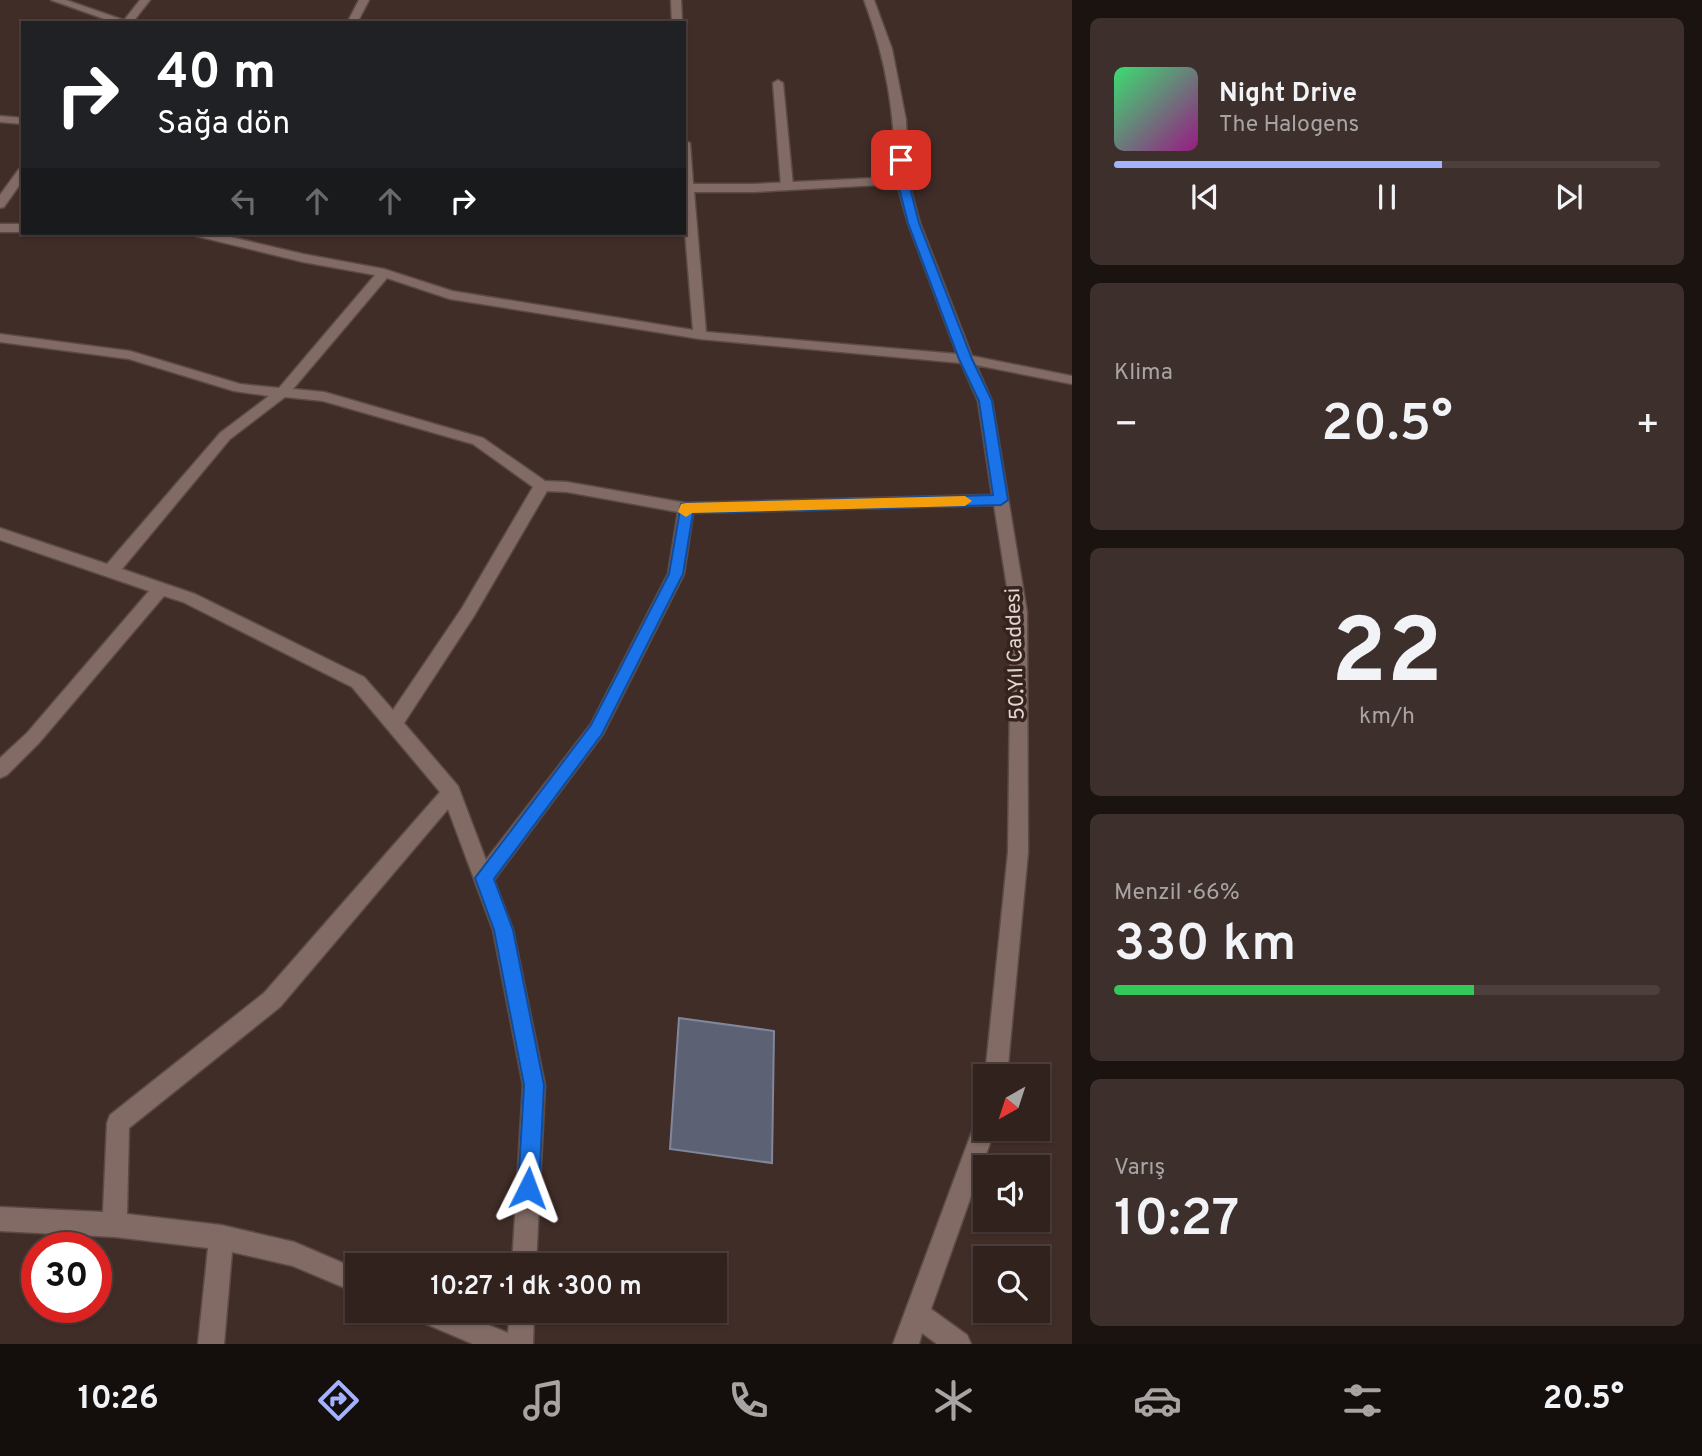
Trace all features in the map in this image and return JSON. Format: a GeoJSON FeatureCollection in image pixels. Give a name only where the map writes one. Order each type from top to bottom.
{"type":"FeatureCollection","features":[{"type":"Feature","properties":{"kind":"street"},"geometry":{"type":"LineString","coordinates":[[56,0],[121,21]]}},
{"type":"Feature","properties":{"kind":"street"},"geometry":{"type":"LineString","coordinates":[[129,21],[145,0]]}},
{"type":"Feature","properties":{"kind":"street"},"geometry":{"type":"LineString","coordinates":[[353,21],[364,0]]}},
{"type":"Feature","properties":{"kind":"street"},"geometry":{"type":"LineString","coordinates":[[676,0],[677,21]]}},
{"type":"Feature","properties":{"kind":"street","name":"50.Yıl Caddesi"},"geometry":{"type":"LineString","coordinates":[[869,0],[889,61],[900,120],[902,180],[914,223],[965,359],[985,401],[1019,612],[1018,839],[997,1064]]}},
{"type":"Feature","properties":{"kind":"street"},"geometry":{"type":"LineString","coordinates":[[778,83],[787,186]]}},
{"type":"Feature","properties":{"kind":"street"},"geometry":{"type":"LineString","coordinates":[[0,120],[21,121]]}},
{"type":"Feature","properties":{"kind":"street"},"geometry":{"type":"LineString","coordinates":[[0,204],[21,174]]}},
{"type":"Feature","properties":{"kind":"street"},"geometry":{"type":"LineString","coordinates":[[700,335],[686,188],[902,180]]}},
{"type":"Feature","properties":{"kind":"street"},"geometry":{"type":"LineString","coordinates":[[0,228],[21,228]]}},
{"type":"Feature","properties":{"kind":"street"},"geometry":{"type":"LineString","coordinates":[[208,235],[303,258],[384,273],[450,295],[700,335],[965,359],[1072,380]]}},
{"type":"Feature","properties":{"kind":"street"},"geometry":{"type":"LineString","coordinates":[[110,572],[225,436],[283,392],[384,273]]}},
{"type":"Feature","properties":{"kind":"street"},"geometry":{"type":"LineString","coordinates":[[0,338],[130,355],[239,388],[324,397],[478,441],[542,486],[567,487],[686,508],[1001,500]]}},
{"type":"Feature","properties":{"kind":"street"},"geometry":{"type":"LineString","coordinates":[[394,723],[468,612],[542,486]]}},
{"type":"Feature","properties":{"kind":"street"},"geometry":{"type":"LineString","coordinates":[[484,878],[597,729],[676,574],[686,508]]}},
{"type":"Feature","properties":{"kind":"street"},"geometry":{"type":"LineString","coordinates":[[0,534],[189,598],[358,682],[451,792],[503,930],[534,1085],[525,1253]]}},
{"type":"Feature","properties":{"kind":"street"},"geometry":{"type":"LineString","coordinates":[[0,770],[33,738],[161,589]]}},
{"type":"Feature","properties":{"kind":"street"},"geometry":{"type":"LineString","coordinates":[[115,1225],[118,1123],[272,1000],[451,792]]}},
{"type":"Feature","properties":{"kind":"street"},"geometry":{"type":"LineString","coordinates":[[906,1344],[980,1141]]}},
{"type":"Feature","properties":{"kind":"street"},"geometry":{"type":"LineString","coordinates":[[0,1219],[115,1225],[221,1237],[293,1254],[345,1276]]}},
{"type":"Feature","properties":{"kind":"street"},"geometry":{"type":"LineString","coordinates":[[211,1344],[221,1237]]}},
{"type":"Feature","properties":{"kind":"street"},"geometry":{"type":"LineString","coordinates":[[917,1314],[958,1344]]}},
{"type":"Feature","properties":{"kind":"street"},"geometry":{"type":"LineString","coordinates":[[454,1323],[503,1344]]}},
{"type":"Feature","properties":{"kind":"street"},"geometry":{"type":"LineString","coordinates":[[520,1344],[521,1323]]}},
{"type":"Feature","properties":{"kind":"building"},"geometry":{"type":"Polygon","coordinates":[[[679,1018],[774,1031],[772,1163],[670,1149],[679,1018]]]}},
{"type":"Feature","properties":{"kind":"slow traffic"},"geometry":{"type":"LineString","coordinates":[[686,512],[686,508],[965,501]]}},
{"type":"Feature","properties":{"kind":"route"},"geometry":{"type":"LineString","coordinates":[[528,1188],[534,1085],[503,930],[484,878],[597,729],[676,574],[686,508],[1001,500],[985,401],[965,359],[914,223],[902,180],[901,160]]}}]}
